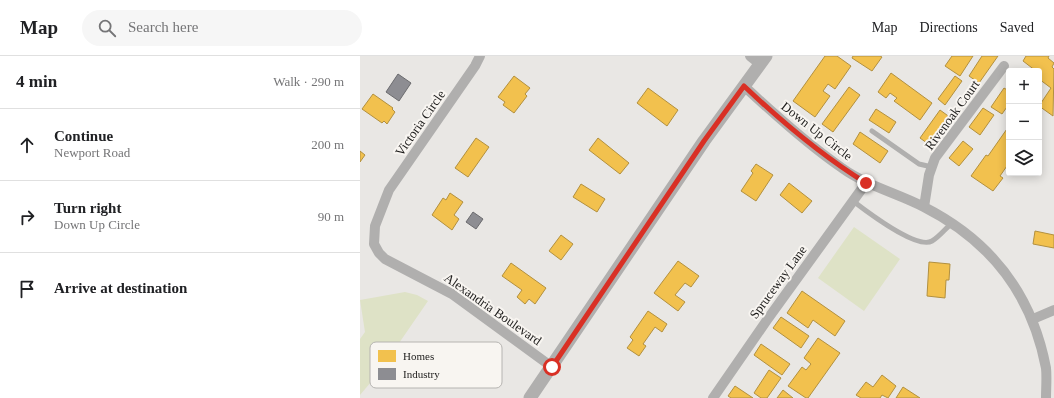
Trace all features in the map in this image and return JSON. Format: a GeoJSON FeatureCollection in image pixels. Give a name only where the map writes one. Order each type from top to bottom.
{"type":"FeatureCollection","features":[{"type":"Feature","properties":{"kind":"street","name":"Victoria Circle"},"geometry":{"type":"LineString","coordinates":[[382,205],[392,184],[476,66],[480,56]]}},
{"type":"Feature","properties":{"kind":"street"},"geometry":{"type":"LineString","coordinates":[[530,398],[704,141],[744,86],[759,59]]}},
{"type":"Feature","properties":{"kind":"street","name":"Rivenoak Court"},"geometry":{"type":"LineString","coordinates":[[924,207],[935,158],[1004,66]]}},
{"type":"Feature","properties":{"kind":"street","name":"Down Up Circle"},"geometry":{"type":"LineString","coordinates":[[744,86],[781,120],[842,168],[866,183],[924,207],[970,235],[991,255],[1008,276],[1033,320],[1046,369],[1046,398]]}},
{"type":"Feature","properties":{"kind":"street","name":"Spruceway Lane"},"geometry":{"type":"LineString","coordinates":[[712,398],[866,183]]}},
{"type":"Feature","properties":{"kind":"street","name":"Alexandria Boulevard"},"geometry":{"type":"LineString","coordinates":[[382,205],[375,226],[374,244],[378,253],[397,265],[452,294],[552,367]]}},
{"type":"Feature","properties":{"kind":"street"},"geometry":{"type":"LineString","coordinates":[[1033,320],[1054,310]]}},
{"type":"Feature","properties":{"kind":"lane"},"geometry":{"type":"LineString","coordinates":[[872,131],[919,164],[932,167]]}},
{"type":"Feature","properties":{"kind":"lane"},"geometry":{"type":"LineString","coordinates":[[853,201],[874,217],[903,234],[925,242],[932,241],[951,224]]}},
{"type":"Feature","properties":{"kind":"green space"},"geometry":{"type":"Polygon","coordinates":[[[854,227],[900,259],[864,311],[818,278],[854,227]]]}},
{"type":"Feature","properties":{"kind":"green space"},"geometry":{"type":"Polygon","coordinates":[[[405,292],[417,295],[428,301],[400,342],[370,342],[370,383],[360,395],[360,339],[365,332],[360,300],[405,292]]]}},
{"type":"Feature","properties":{"kind":"building: Homes"},"geometry":{"type":"Polygon","coordinates":[[[825,56],[837,56],[851,66],[835,89],[828,84],[823,91],[830,96],[815,117],[793,101],[825,56]]]}},
{"type":"Feature","properties":{"kind":"building: Homes"},"geometry":{"type":"Polygon","coordinates":[[[853,56],[882,57],[872,71],[852,58],[853,56]]]}},
{"type":"Feature","properties":{"kind":"building: Homes"},"geometry":{"type":"Polygon","coordinates":[[[952,56],[973,56],[960,76],[945,66],[952,56]]]}},
{"type":"Feature","properties":{"kind":"building: Homes"},"geometry":{"type":"Polygon","coordinates":[[[982,56],[998,56],[979,83],[969,76],[982,56]]]}},
{"type":"Feature","properties":{"kind":"building: Homes"},"geometry":{"type":"Polygon","coordinates":[[[1026,56],[1049,56],[1048,58],[1054,63],[1052,67],[1054,69],[1053,116],[1042,108],[1042,102],[1051,88],[1042,81],[1042,68],[1032,68],[1023,61],[1026,56]]]}},
{"type":"Feature","properties":{"kind":"building: Homes"},"geometry":{"type":"Polygon","coordinates":[[[891,73],[932,103],[920,120],[894,101],[897,98],[890,93],[886,98],[878,92],[891,73]]]}},
{"type":"Feature","properties":{"kind":"building: Homes"},"geometry":{"type":"Polygon","coordinates":[[[514,76],[530,88],[525,94],[527,96],[514,113],[503,105],[505,102],[498,97],[514,76]]]}},
{"type":"Feature","properties":{"kind":"building: Homes"},"geometry":{"type":"Polygon","coordinates":[[[955,76],[962,81],[945,105],[938,99],[955,76]]]}},
{"type":"Feature","properties":{"kind":"building: Homes"},"geometry":{"type":"Polygon","coordinates":[[[849,87],[860,95],[833,132],[822,124],[849,87]]]}},
{"type":"Feature","properties":{"kind":"building: Homes"},"geometry":{"type":"Polygon","coordinates":[[[648,88],[678,110],[667,126],[637,103],[648,88]]]}},
{"type":"Feature","properties":{"kind":"building: Homes"},"geometry":{"type":"Polygon","coordinates":[[[1004,88],[1006,89],[1006,108],[1002,114],[991,107],[1004,88]]]}},
{"type":"Feature","properties":{"kind":"building: Homes"},"geometry":{"type":"Polygon","coordinates":[[[373,94],[393,108],[392,109],[395,112],[387,124],[384,121],[382,123],[362,109],[373,94]]]}},
{"type":"Feature","properties":{"kind":"building: Homes"},"geometry":{"type":"Polygon","coordinates":[[[983,108],[994,115],[980,135],[969,127],[983,108]]]}},
{"type":"Feature","properties":{"kind":"building: Homes"},"geometry":{"type":"Polygon","coordinates":[[[876,109],[896,122],[889,133],[869,120],[876,109]]]}},
{"type":"Feature","properties":{"kind":"building: Homes"},"geometry":{"type":"Polygon","coordinates":[[[940,110],[951,118],[931,146],[920,138],[940,110]]]}},
{"type":"Feature","properties":{"kind":"building: Homes"},"geometry":{"type":"Polygon","coordinates":[[[1006,130],[1006,167],[1000,176],[1003,178],[993,191],[971,176],[986,155],[988,156],[1006,130]]]}},
{"type":"Feature","properties":{"kind":"building: Homes"},"geometry":{"type":"Polygon","coordinates":[[[860,132],[888,151],[880,163],[853,144],[860,132]]]}},
{"type":"Feature","properties":{"kind":"building: Homes"},"geometry":{"type":"Polygon","coordinates":[[[476,138],[489,147],[468,177],[455,168],[476,138]]]}},
{"type":"Feature","properties":{"kind":"building: Homes"},"geometry":{"type":"Polygon","coordinates":[[[598,138],[629,163],[620,174],[589,150],[598,138]]]}},
{"type":"Feature","properties":{"kind":"building: Homes"},"geometry":{"type":"Polygon","coordinates":[[[963,141],[973,149],[959,166],[949,158],[963,141]]]}},
{"type":"Feature","properties":{"kind":"building: Homes"},"geometry":{"type":"Polygon","coordinates":[[[360,151],[365,155],[360,162],[360,151]]]}},
{"type":"Feature","properties":{"kind":"building: Homes"},"geometry":{"type":"Polygon","coordinates":[[[756,164],[773,175],[756,201],[741,191],[753,173],[751,171],[756,164]]]}},
{"type":"Feature","properties":{"kind":"building: Homes"},"geometry":{"type":"Polygon","coordinates":[[[789,183],[812,201],[802,213],[780,195],[789,183]]]}},
{"type":"Feature","properties":{"kind":"building: Homes"},"geometry":{"type":"Polygon","coordinates":[[[581,184],[605,199],[597,212],[573,197],[581,184]]]}},
{"type":"Feature","properties":{"kind":"building: Homes"},"geometry":{"type":"Polygon","coordinates":[[[450,193],[463,202],[454,215],[459,219],[452,230],[432,215],[443,198],[446,200],[450,193]]]}},
{"type":"Feature","properties":{"kind":"building: Homes"},"geometry":{"type":"Polygon","coordinates":[[[1035,231],[1054,235],[1054,248],[1033,244],[1035,231]]]}},
{"type":"Feature","properties":{"kind":"building: Homes"},"geometry":{"type":"Polygon","coordinates":[[[561,235],[573,244],[561,260],[549,251],[561,235]]]}},
{"type":"Feature","properties":{"kind":"building: Homes"},"geometry":{"type":"Polygon","coordinates":[[[678,261],[699,276],[691,287],[685,283],[675,295],[685,302],[678,311],[654,293],[678,261]]]}},
{"type":"Feature","properties":{"kind":"building: Homes"},"geometry":{"type":"Polygon","coordinates":[[[929,262],[950,264],[949,280],[946,280],[945,298],[927,296],[929,262]]]}},
{"type":"Feature","properties":{"kind":"building: Homes"},"geometry":{"type":"Polygon","coordinates":[[[511,263],[546,288],[535,304],[529,299],[525,304],[517,297],[522,290],[502,276],[511,263]]]}},
{"type":"Feature","properties":{"kind":"building: Homes"},"geometry":{"type":"Polygon","coordinates":[[[802,291],[845,321],[835,336],[813,320],[808,328],[787,313],[802,291]]]}},
{"type":"Feature","properties":{"kind":"building: Homes"},"geometry":{"type":"Polygon","coordinates":[[[648,311],[667,324],[662,332],[655,327],[643,344],[646,346],[639,356],[627,348],[633,340],[630,337],[648,311]]]}},
{"type":"Feature","properties":{"kind":"building: Homes"},"geometry":{"type":"Polygon","coordinates":[[[781,317],[809,336],[801,348],[773,328],[781,317]]]}},
{"type":"Feature","properties":{"kind":"building: Homes"},"geometry":{"type":"Polygon","coordinates":[[[818,338],[840,353],[808,398],[806,398],[788,386],[802,367],[806,370],[811,364],[804,358],[818,338]]]}},
{"type":"Feature","properties":{"kind":"building: Homes"},"geometry":{"type":"Polygon","coordinates":[[[761,344],[790,364],[782,375],[754,355],[761,344]]]}},
{"type":"Feature","properties":{"kind":"building: Homes"},"geometry":{"type":"Polygon","coordinates":[[[769,370],[781,378],[767,398],[761,398],[754,393],[769,370]]]}},
{"type":"Feature","properties":{"kind":"building: Homes"},"geometry":{"type":"Polygon","coordinates":[[[882,375],[896,386],[888,398],[882,395],[880,398],[861,398],[856,395],[866,382],[873,387],[882,375]]]}},
{"type":"Feature","properties":{"kind":"building: Homes"},"geometry":{"type":"Polygon","coordinates":[[[735,386],[753,398],[731,398],[728,396],[735,386]]]}},
{"type":"Feature","properties":{"kind":"building: Homes"},"geometry":{"type":"Polygon","coordinates":[[[903,387],[920,398],[896,398],[903,387]]]}},
{"type":"Feature","properties":{"kind":"building: Homes"},"geometry":{"type":"Polygon","coordinates":[[[783,390],[793,398],[777,398],[783,390]]]}},
{"type":"Feature","properties":{"kind":"building: Industry"},"geometry":{"type":"Polygon","coordinates":[[[398,74],[411,83],[399,101],[386,92],[398,74]]]}},
{"type":"Feature","properties":{"kind":"building: Industry"},"geometry":{"type":"Polygon","coordinates":[[[473,212],[483,219],[476,229],[466,222],[473,212]]]}},
{"type":"Feature","properties":{"kind":"route"},"geometry":{"type":"LineString","coordinates":[[552,367],[704,141],[744,86],[781,120],[842,168],[866,183]]}}]}
